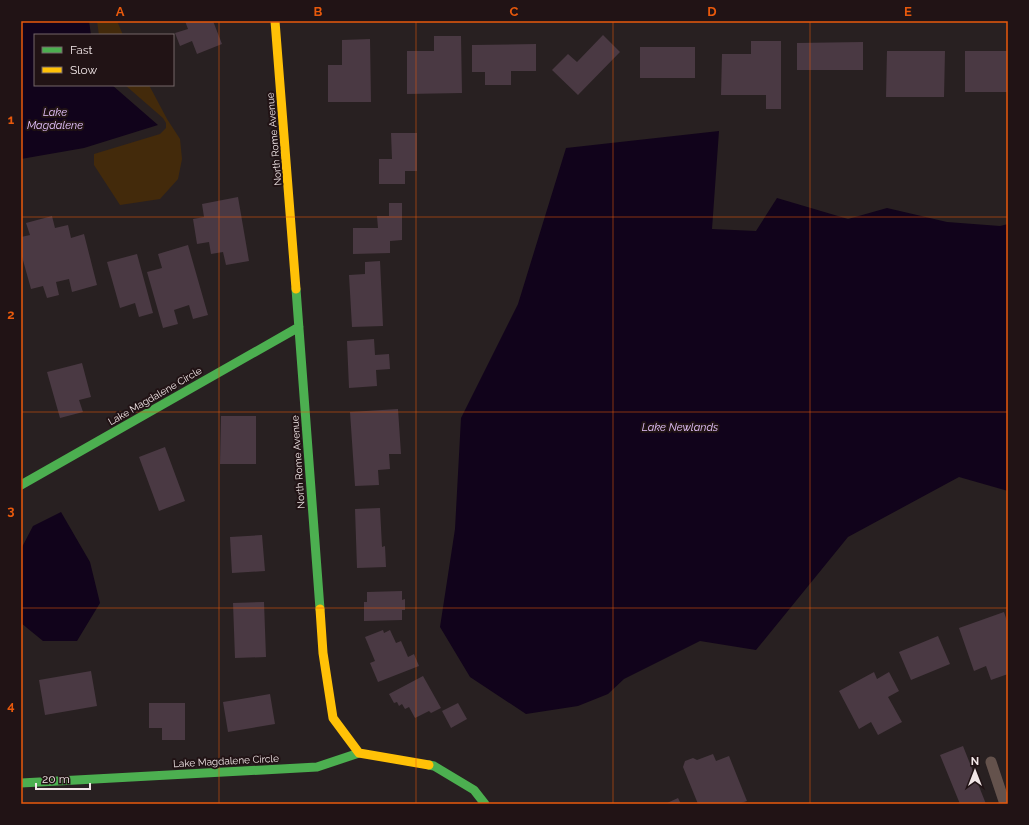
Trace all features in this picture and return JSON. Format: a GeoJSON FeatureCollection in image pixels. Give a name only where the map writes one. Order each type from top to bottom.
{"type":"FeatureCollection","features":[{"type":"Feature","properties":{"kind":"street","name":"North Rome Avenue"},"geometry":{"type":"LineString","coordinates":[[275,21],[300,327],[322,653],[333,718],[359,753]]}},
{"type":"Feature","properties":{"kind":"street","name":"Lake Magdalene Circle"},"geometry":{"type":"LineString","coordinates":[[21,485],[300,327]]}},
{"type":"Feature","properties":{"kind":"street","name":"Lake Magdalene Circle"},"geometry":{"type":"LineString","coordinates":[[21,783],[317,767],[359,753]]}},
{"type":"Feature","properties":{"kind":"street"},"geometry":{"type":"LineString","coordinates":[[359,753],[434,766],[474,790],[485,804]]}},
{"type":"Feature","properties":{"kind":"lane"},"geometry":{"type":"LineString","coordinates":[[991,762],[1005,804]]}},
{"type":"Feature","properties":{"kind":"shaded area"},"geometry":{"type":"Polygon","coordinates":[[[97,21],[117,21],[123,34],[99,34],[97,21]]]}},
{"type":"Feature","properties":{"kind":"shaded area"},"geometry":{"type":"Polygon","coordinates":[[[126,86],[150,86],[167,119],[180,139],[182,159],[178,179],[160,199],[120,205],[94,165],[94,154],[160,134],[166,128],[166,123],[163,118],[126,86]]]}},
{"type":"Feature","properties":{"kind":"water","name":"Lake Magdalene"},"geometry":{"type":"Polygon","coordinates":[[[21,21],[89,21],[91,34],[34,34],[34,86],[113,86],[158,125],[84,148],[21,159],[21,21]]]}},
{"type":"Feature","properties":{"kind":"water","name":"Lake Newlands"},"geometry":{"type":"Polygon","coordinates":[[[719,131],[712,229],[756,231],[777,198],[848,219],[887,208],[947,222],[1000,226],[1008,224],[1008,491],[959,477],[848,537],[756,650],[700,641],[624,679],[608,694],[578,706],[526,714],[470,677],[440,627],[455,529],[461,418],[518,304],[566,148],[719,131]]]}},
{"type":"Feature","properties":{"kind":"water"},"geometry":{"type":"Polygon","coordinates":[[[61,512],[90,562],[100,603],[77,641],[43,641],[21,623],[21,549],[33,526],[61,512]]]}},
{"type":"Feature","properties":{"kind":"building"},"geometry":{"type":"Polygon","coordinates":[[[185,21],[213,21],[222,44],[197,54],[192,41],[180,46],[175,33],[188,29],[185,21]]]}},
{"type":"Feature","properties":{"kind":"building"},"geometry":{"type":"Polygon","coordinates":[[[603,35],[620,52],[578,95],[552,70],[568,54],[577,62],[603,35]]]}},
{"type":"Feature","properties":{"kind":"building"},"geometry":{"type":"Polygon","coordinates":[[[434,36],[461,36],[462,93],[407,94],[407,51],[434,51],[434,36]]]}},
{"type":"Feature","properties":{"kind":"building"},"geometry":{"type":"Polygon","coordinates":[[[370,39],[371,102],[328,102],[328,65],[342,65],[342,40],[370,39]]]}},
{"type":"Feature","properties":{"kind":"building"},"geometry":{"type":"Polygon","coordinates":[[[751,41],[781,41],[781,109],[766,109],[766,95],[721,95],[722,54],[751,54],[751,41]]]}},
{"type":"Feature","properties":{"kind":"building"},"geometry":{"type":"Polygon","coordinates":[[[863,42],[863,70],[797,70],[797,43],[863,42]]]}},
{"type":"Feature","properties":{"kind":"building"},"geometry":{"type":"Polygon","coordinates":[[[536,44],[536,71],[511,71],[511,85],[485,85],[485,72],[472,72],[472,45],[536,44]]]}},
{"type":"Feature","properties":{"kind":"building"},"geometry":{"type":"Polygon","coordinates":[[[640,47],[695,47],[695,78],[640,78],[640,47]]]}},
{"type":"Feature","properties":{"kind":"building"},"geometry":{"type":"Polygon","coordinates":[[[887,51],[945,51],[944,97],[886,97],[887,51]]]}},
{"type":"Feature","properties":{"kind":"building"},"geometry":{"type":"Polygon","coordinates":[[[965,51],[1008,51],[1008,92],[965,92],[965,51]]]}},
{"type":"Feature","properties":{"kind":"building"},"geometry":{"type":"Polygon","coordinates":[[[391,133],[417,133],[417,171],[405,171],[405,184],[379,184],[379,159],[392,159],[391,133]]]}},
{"type":"Feature","properties":{"kind":"building"},"geometry":{"type":"Polygon","coordinates":[[[238,197],[249,261],[226,265],[223,252],[211,254],[209,242],[197,244],[193,219],[204,217],[202,204],[238,197]]]}},
{"type":"Feature","properties":{"kind":"building"},"geometry":{"type":"Polygon","coordinates":[[[389,203],[402,203],[402,240],[390,241],[390,253],[353,254],[353,228],[378,228],[377,216],[389,216],[389,203]]]}},
{"type":"Feature","properties":{"kind":"building"},"geometry":{"type":"Polygon","coordinates":[[[52,216],[55,228],[68,225],[71,238],[84,234],[97,285],[72,292],[69,279],[56,282],[59,295],[47,298],[43,286],[31,289],[21,253],[21,237],[30,235],[26,223],[52,216]]]}},
{"type":"Feature","properties":{"kind":"building"},"geometry":{"type":"Polygon","coordinates":[[[188,245],[208,315],[193,319],[189,305],[174,310],[178,324],[163,328],[147,272],[162,268],[158,254],[188,245]]]}},
{"type":"Feature","properties":{"kind":"building"},"geometry":{"type":"Polygon","coordinates":[[[137,254],[153,313],[139,317],[135,303],[120,308],[107,262],[137,254]]]}},
{"type":"Feature","properties":{"kind":"building"},"geometry":{"type":"Polygon","coordinates":[[[380,261],[383,326],[352,327],[349,275],[365,274],[365,262],[380,261]]]}},
{"type":"Feature","properties":{"kind":"building"},"geometry":{"type":"Polygon","coordinates":[[[374,339],[375,355],[389,354],[390,369],[376,370],[377,386],[349,388],[347,341],[374,339]]]}},
{"type":"Feature","properties":{"kind":"building"},"geometry":{"type":"Polygon","coordinates":[[[82,363],[91,397],[79,400],[83,412],[60,418],[47,372],[82,363]]]}},
{"type":"Feature","properties":{"kind":"building"},"geometry":{"type":"Polygon","coordinates":[[[398,409],[401,454],[389,454],[390,469],[378,470],[379,485],[355,486],[350,412],[398,409]]]}},
{"type":"Feature","properties":{"kind":"building"},"geometry":{"type":"Polygon","coordinates":[[[221,416],[256,416],[256,464],[220,464],[221,416]]]}},
{"type":"Feature","properties":{"kind":"building"},"geometry":{"type":"Polygon","coordinates":[[[165,447],[185,501],[159,511],[139,457],[165,447]]]}},
{"type":"Feature","properties":{"kind":"building"},"geometry":{"type":"Polygon","coordinates":[[[380,508],[382,547],[385,546],[386,567],[357,568],[355,509],[380,508]]]}},
{"type":"Feature","properties":{"kind":"building"},"geometry":{"type":"Polygon","coordinates":[[[262,535],[265,571],[232,573],[230,537],[262,535]]]}},
{"type":"Feature","properties":{"kind":"building"},"geometry":{"type":"Polygon","coordinates":[[[402,591],[402,600],[405,599],[405,610],[402,610],[402,620],[364,621],[364,602],[367,602],[367,592],[402,591]]]}},
{"type":"Feature","properties":{"kind":"building"},"geometry":{"type":"Polygon","coordinates":[[[264,602],[266,657],[235,658],[233,603],[264,602]]]}},
{"type":"Feature","properties":{"kind":"building"},"geometry":{"type":"Polygon","coordinates":[[[1004,612],[1008,624],[1008,674],[991,680],[986,666],[974,671],[959,628],[1004,612]]]}},
{"type":"Feature","properties":{"kind":"building"},"geometry":{"type":"Polygon","coordinates":[[[383,630],[384,633],[390,630],[396,643],[401,641],[408,657],[414,654],[419,666],[378,682],[370,663],[375,661],[365,637],[383,630]]]}},
{"type":"Feature","properties":{"kind":"building"},"geometry":{"type":"Polygon","coordinates":[[[938,636],[950,664],[911,680],[899,652],[938,636]]]}},
{"type":"Feature","properties":{"kind":"building"},"geometry":{"type":"Polygon","coordinates":[[[91,671],[97,706],[45,715],[39,680],[91,671]]]}},
{"type":"Feature","properties":{"kind":"building"},"geometry":{"type":"Polygon","coordinates":[[[874,672],[877,679],[889,672],[899,691],[888,697],[902,722],[878,735],[871,722],[859,729],[839,691],[874,672]]]}},
{"type":"Feature","properties":{"kind":"building"},"geometry":{"type":"Polygon","coordinates":[[[423,676],[441,708],[431,713],[429,711],[415,718],[409,707],[405,709],[402,704],[399,706],[397,702],[394,703],[389,694],[423,676]]]}},
{"type":"Feature","properties":{"kind":"building"},"geometry":{"type":"Polygon","coordinates":[[[270,694],[275,724],[228,732],[223,702],[270,694]]]}},
{"type":"Feature","properties":{"kind":"building"},"geometry":{"type":"Polygon","coordinates":[[[149,703],[185,703],[185,740],[162,740],[162,728],[149,728],[149,703]]]}},
{"type":"Feature","properties":{"kind":"building"},"geometry":{"type":"Polygon","coordinates":[[[458,703],[467,719],[451,728],[442,711],[458,703]]]}},
{"type":"Feature","properties":{"kind":"building"},"geometry":{"type":"Polygon","coordinates":[[[963,746],[986,804],[960,804],[940,755],[963,746]]]}},
{"type":"Feature","properties":{"kind":"building"},"geometry":{"type":"Polygon","coordinates":[[[713,754],[716,761],[729,756],[747,801],[738,804],[698,804],[683,767],[685,761],[693,758],[697,760],[713,754]]]}},
{"type":"Feature","properties":{"kind":"building"},"geometry":{"type":"Polygon","coordinates":[[[678,798],[681,804],[665,804],[678,798]]]}},
{"type":"Feature","properties":{"kind":"traffic: fast"},"geometry":{"type":"LineString","coordinates":[[296,289],[320,609]]}},
{"type":"Feature","properties":{"kind":"traffic: fast"},"geometry":{"type":"LineString","coordinates":[[21,485],[299,327]]}},
{"type":"Feature","properties":{"kind":"traffic: fast"},"geometry":{"type":"LineString","coordinates":[[21,783],[317,767],[359,753]]}},
{"type":"Feature","properties":{"kind":"traffic: fast"},"geometry":{"type":"LineString","coordinates":[[429,765],[434,766],[474,790],[485,804]]}},
{"type":"Feature","properties":{"kind":"traffic: slow"},"geometry":{"type":"LineString","coordinates":[[275,21],[296,289]]}},
{"type":"Feature","properties":{"kind":"traffic: slow"},"geometry":{"type":"LineString","coordinates":[[320,609],[323,653],[333,718],[359,753],[429,765]]}}]}
